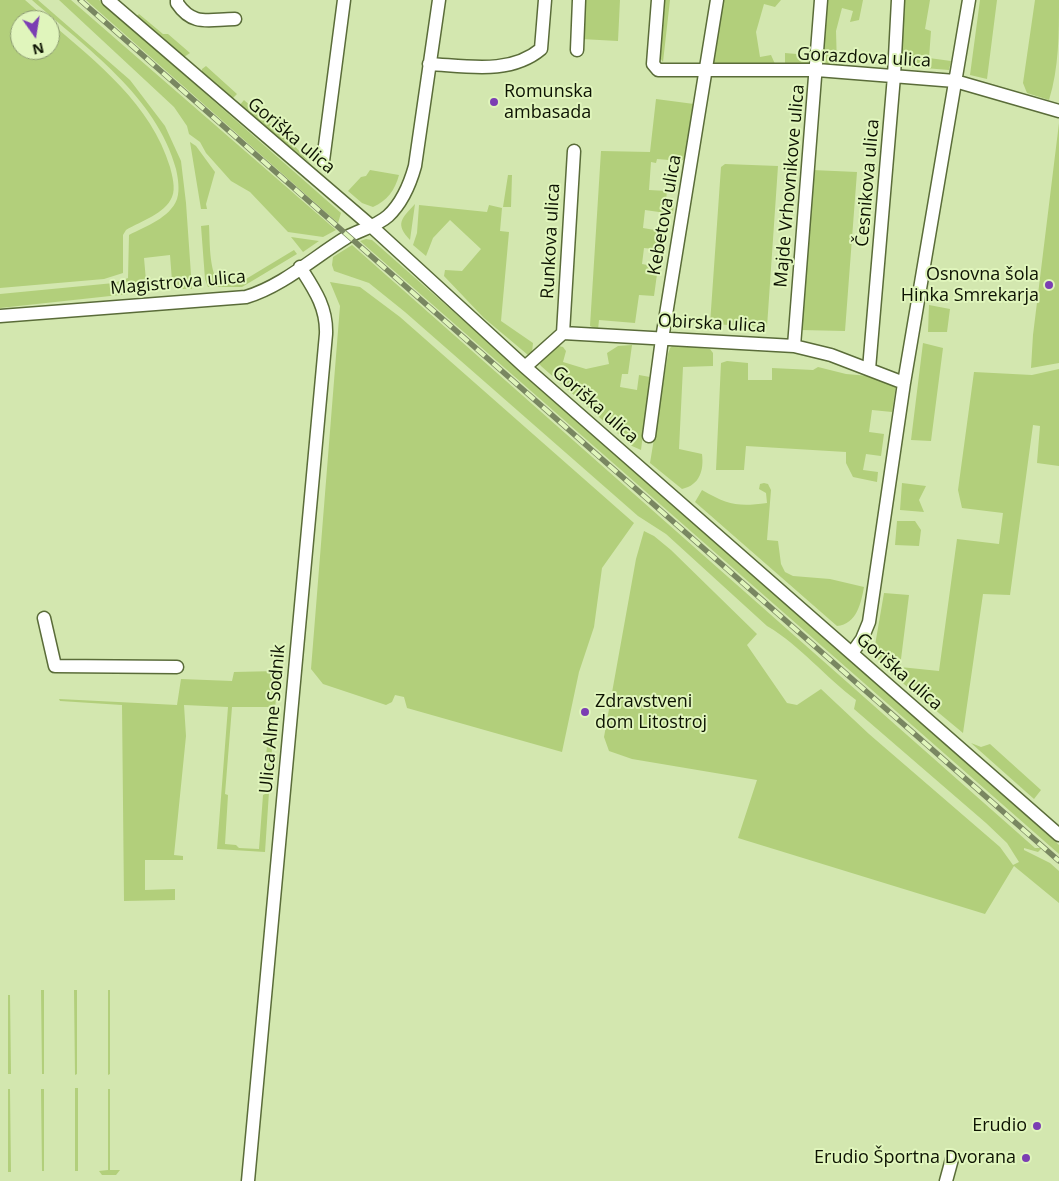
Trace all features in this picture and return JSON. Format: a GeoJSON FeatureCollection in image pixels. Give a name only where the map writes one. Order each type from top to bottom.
{"type":"FeatureCollection","features":[{"type":"Feature","properties":{"kind":"street","name":"Goriška ulica"},"geometry":{"type":"LineString","coordinates":[[108,0],[371,226],[525,367],[1059,836]]}},
{"type":"Feature","properties":{"kind":"street"},"geometry":{"type":"LineString","coordinates":[[177,0],[176,3],[185,16],[196,20],[235,19]]}},
{"type":"Feature","properties":{"kind":"street"},"geometry":{"type":"LineString","coordinates":[[323,161],[344,0]]}},
{"type":"Feature","properties":{"kind":"street","name":"Magistrova ulica"},"geometry":{"type":"LineString","coordinates":[[0,316],[233,300],[267,289],[349,236],[388,216],[402,199],[411,180],[439,0]]}},
{"type":"Feature","properties":{"kind":"street"},"geometry":{"type":"LineString","coordinates":[[429,64],[481,68],[512,64],[529,59],[541,49],[545,0]]}},
{"type":"Feature","properties":{"kind":"street"},"geometry":{"type":"LineString","coordinates":[[577,50],[579,0]]}},
{"type":"Feature","properties":{"kind":"street","name":"Gorazdova ulica"},"geometry":{"type":"LineString","coordinates":[[658,0],[653,64],[655,69],[664,71],[817,70],[955,81],[1059,112]]}},
{"type":"Feature","properties":{"kind":"street","name":"Kebetova ulica"},"geometry":{"type":"LineString","coordinates":[[649,436],[662,339],[717,0]]}},
{"type":"Feature","properties":{"kind":"street","name":"Majde Vrhovnikove ulica"},"geometry":{"type":"LineString","coordinates":[[794,346],[821,0]]}},
{"type":"Feature","properties":{"kind":"street","name":"Česnikova ulica"},"geometry":{"type":"LineString","coordinates":[[869,368],[894,76],[898,0]]}},
{"type":"Feature","properties":{"kind":"street"},"geometry":{"type":"LineString","coordinates":[[852,653],[862,638],[869,622],[904,383],[969,0]]}},
{"type":"Feature","properties":{"kind":"street","name":"Runkova ulica"},"geometry":{"type":"LineString","coordinates":[[562,333],[574,151]]}},
{"type":"Feature","properties":{"kind":"street","name":"Ulica Alme Sodnik"},"geometry":{"type":"LineString","coordinates":[[248,1181],[326,334],[326,322],[321,302],[300,267]]}},
{"type":"Feature","properties":{"kind":"street"},"geometry":{"type":"LineString","coordinates":[[525,367],[562,333]]}},
{"type":"Feature","properties":{"kind":"street","name":"Obirska ulica"},"geometry":{"type":"LineString","coordinates":[[562,333],[794,346],[869,368],[904,383]]}},
{"type":"Feature","properties":{"kind":"street"},"geometry":{"type":"LineString","coordinates":[[44,618],[55,666],[177,667]]}},
{"type":"Feature","properties":{"kind":"street"},"geometry":{"type":"LineString","coordinates":[[946,1181],[952,1159]]}},
{"type":"Feature","properties":{"kind":"green space"},"geometry":{"type":"Polygon","coordinates":[[[0,0],[25,0],[36,10],[10,10],[10,60],[60,60],[60,31],[104,69],[136,104],[161,144],[170,167],[174,186],[172,197],[164,208],[126,230],[123,235],[123,273],[104,279],[0,288],[0,0]]]}},
{"type":"Feature","properties":{"kind":"green space"},"geometry":{"type":"Polygon","coordinates":[[[32,0],[38,0],[50,10],[44,10],[32,0]]]}},
{"type":"Feature","properties":{"kind":"green space"},"geometry":{"type":"Polygon","coordinates":[[[59,0],[71,0],[336,230],[323,237],[288,232],[250,192],[231,181],[206,153],[200,142],[189,134],[187,126],[174,107],[59,0]]]}},
{"type":"Feature","properties":{"kind":"green space"},"geometry":{"type":"Polygon","coordinates":[[[86,0],[99,0],[341,213],[338,223],[86,0]]]}},
{"type":"Feature","properties":{"kind":"green space"},"geometry":{"type":"Polygon","coordinates":[[[584,0],[620,0],[618,41],[581,39],[584,0]]]}},
{"type":"Feature","properties":{"kind":"green space"},"geometry":{"type":"Polygon","coordinates":[[[663,0],[670,0],[663,62],[660,58],[662,10],[665,10],[663,0]]]}},
{"type":"Feature","properties":{"kind":"green space"},"geometry":{"type":"Polygon","coordinates":[[[722,0],[781,0],[775,7],[764,4],[756,32],[760,57],[771,55],[775,64],[716,64],[713,61],[722,0]]]}},
{"type":"Feature","properties":{"kind":"green space"},"geometry":{"type":"Polygon","coordinates":[[[826,0],[863,0],[859,20],[850,22],[853,11],[842,8],[836,31],[837,66],[822,65],[826,0]]]}},
{"type":"Feature","properties":{"kind":"green space"},"geometry":{"type":"Polygon","coordinates":[[[905,0],[930,0],[925,29],[931,31],[929,58],[951,61],[949,70],[900,66],[905,0]]]}},
{"type":"Feature","properties":{"kind":"green space"},"geometry":{"type":"Polygon","coordinates":[[[980,0],[997,0],[987,79],[970,75],[980,0]]]}},
{"type":"Feature","properties":{"kind":"green space"},"geometry":{"type":"Polygon","coordinates":[[[1035,0],[1059,0],[1057,63],[1049,100],[1027,93],[1023,83],[1035,0]]]}},
{"type":"Feature","properties":{"kind":"green space"},"geometry":{"type":"Polygon","coordinates":[[[139,14],[163,34],[168,34],[190,53],[184,57],[137,16],[139,14]]]}},
{"type":"Feature","properties":{"kind":"green space"},"geometry":{"type":"Polygon","coordinates":[[[60,19],[130,80],[165,126],[181,161],[192,289],[176,289],[172,281],[170,255],[144,258],[147,292],[0,308],[0,294],[114,283],[128,278],[129,235],[157,221],[174,206],[177,199],[178,180],[167,143],[153,119],[136,96],[96,55],[60,24],[60,19]]]}},
{"type":"Feature","properties":{"kind":"green space"},"geometry":{"type":"Polygon","coordinates":[[[785,53],[808,55],[808,65],[785,65],[785,53]]]}},
{"type":"Feature","properties":{"kind":"green space"},"geometry":{"type":"Polygon","coordinates":[[[206,66],[237,94],[232,99],[202,74],[202,69],[206,66]]]}},
{"type":"Feature","properties":{"kind":"green space"},"geometry":{"type":"Polygon","coordinates":[[[656,99],[694,104],[686,157],[681,161],[657,159],[656,163],[651,162],[649,190],[667,191],[666,200],[674,201],[673,214],[645,210],[643,228],[666,232],[663,250],[644,248],[642,264],[658,267],[654,296],[639,295],[635,323],[599,320],[598,330],[590,326],[601,151],[650,152],[656,99]]]}},
{"type":"Feature","properties":{"kind":"green space"},"geometry":{"type":"Polygon","coordinates":[[[244,100],[291,142],[310,163],[239,106],[244,100]]]}},
{"type":"Feature","properties":{"kind":"green space","name":"Osnovna šola Hinka Smrekarja"},"geometry":{"type":"Polygon","coordinates":[[[1059,123],[1059,363],[1031,368],[1033,335],[1059,123]]]}},
{"type":"Feature","properties":{"kind":"green space"},"geometry":{"type":"Polygon","coordinates":[[[190,142],[196,146],[215,172],[206,204],[207,209],[201,209],[190,142]]]}},
{"type":"Feature","properties":{"kind":"green space"},"geometry":{"type":"Polygon","coordinates":[[[725,164],[778,166],[767,327],[710,324],[721,167],[725,164]]]}},
{"type":"Feature","properties":{"kind":"green space"},"geometry":{"type":"Polygon","coordinates":[[[370,170],[399,175],[390,194],[373,207],[362,203],[348,191],[361,177],[366,176],[370,170]]]}},
{"type":"Feature","properties":{"kind":"green space"},"geometry":{"type":"Polygon","coordinates":[[[812,170],[857,172],[845,331],[801,330],[812,170]]]}},
{"type":"Feature","properties":{"kind":"green space"},"geometry":{"type":"Polygon","coordinates":[[[508,175],[512,175],[511,207],[503,207],[508,175]]]}},
{"type":"Feature","properties":{"kind":"green space"},"geometry":{"type":"Polygon","coordinates":[[[415,204],[410,240],[401,226],[403,218],[415,204]]]}},
{"type":"Feature","properties":{"kind":"green space"},"geometry":{"type":"Polygon","coordinates":[[[419,205],[487,212],[489,205],[502,208],[500,231],[509,232],[501,321],[533,343],[532,353],[528,355],[484,318],[444,276],[445,270],[462,271],[481,249],[450,220],[433,238],[426,256],[413,245],[417,233],[419,205]]]}},
{"type":"Feature","properties":{"kind":"green space"},"geometry":{"type":"Polygon","coordinates":[[[209,225],[211,262],[218,283],[241,282],[294,250],[297,254],[242,287],[208,287],[205,279],[201,226],[209,225]]]}},
{"type":"Feature","properties":{"kind":"green space"},"geometry":{"type":"Polygon","coordinates":[[[291,237],[319,241],[303,252],[291,237]]]}},
{"type":"Feature","properties":{"kind":"green space"},"geometry":{"type":"Polygon","coordinates":[[[372,240],[1059,845],[1059,854],[360,241],[372,240]]]}},
{"type":"Feature","properties":{"kind":"green space"},"geometry":{"type":"Polygon","coordinates":[[[352,245],[1035,848],[1042,848],[1038,852],[1024,848],[1024,850],[1050,863],[1059,871],[1059,903],[1014,866],[985,914],[738,838],[757,780],[632,759],[609,751],[604,737],[636,559],[644,531],[654,536],[671,550],[757,634],[747,645],[787,703],[797,705],[821,689],[869,734],[1000,847],[1013,865],[1019,862],[1007,843],[986,823],[854,709],[856,700],[802,652],[767,626],[666,534],[638,516],[405,312],[369,283],[334,271],[332,265],[333,257],[352,245]]]}},
{"type":"Feature","properties":{"kind":"green space"},"geometry":{"type":"Polygon","coordinates":[[[330,282],[360,287],[400,317],[634,523],[602,568],[594,627],[579,672],[562,752],[407,708],[404,697],[395,695],[392,702],[386,705],[323,684],[311,669],[340,306],[330,282]]]}},
{"type":"Feature","properties":{"kind":"green space"},"geometry":{"type":"Polygon","coordinates":[[[929,305],[950,309],[947,332],[928,332],[929,305]]]}},
{"type":"Feature","properties":{"kind":"green space"},"geometry":{"type":"Polygon","coordinates":[[[923,343],[943,348],[931,441],[911,440],[923,343]]]}},
{"type":"Feature","properties":{"kind":"green space"},"geometry":{"type":"Polygon","coordinates":[[[554,345],[563,347],[566,351],[563,362],[586,369],[609,364],[607,353],[618,346],[632,345],[628,374],[622,374],[620,387],[637,390],[639,375],[650,377],[641,450],[632,446],[541,366],[538,362],[554,345]]]}},
{"type":"Feature","properties":{"kind":"green space"},"geometry":{"type":"Polygon","coordinates":[[[673,345],[710,349],[713,353],[713,366],[683,367],[679,449],[702,454],[702,466],[697,480],[682,489],[650,463],[668,354],[673,345]]]}},
{"type":"Feature","properties":{"kind":"green space"},"geometry":{"type":"Polygon","coordinates":[[[727,361],[748,363],[748,380],[772,380],[772,368],[813,370],[818,367],[846,374],[869,376],[896,385],[892,412],[872,410],[869,432],[884,434],[881,456],[866,454],[863,470],[878,472],[877,482],[853,477],[846,463],[846,452],[746,446],[744,470],[716,470],[721,363],[727,361]]]}},
{"type":"Feature","properties":{"kind":"green space"},"geometry":{"type":"Polygon","coordinates":[[[1059,369],[1059,466],[1037,463],[1040,426],[1033,425],[1010,595],[983,594],[963,733],[881,665],[874,651],[884,593],[909,595],[900,667],[939,671],[957,539],[999,544],[1003,513],[962,508],[958,490],[974,372],[1032,375],[1059,369]]]}},
{"type":"Feature","properties":{"kind":"green space"},"geometry":{"type":"Polygon","coordinates":[[[902,483],[926,486],[919,500],[924,512],[900,510],[902,483]]]}},
{"type":"Feature","properties":{"kind":"green space"},"geometry":{"type":"Polygon","coordinates":[[[760,484],[768,484],[771,490],[767,540],[778,541],[781,564],[785,572],[793,576],[830,579],[864,587],[857,612],[854,617],[844,624],[837,626],[695,502],[702,490],[733,504],[767,503],[766,493],[759,489],[760,484]]]}},
{"type":"Feature","properties":{"kind":"green space"},"geometry":{"type":"Polygon","coordinates":[[[897,521],[915,521],[921,530],[919,546],[895,545],[897,521]]]}},
{"type":"Feature","properties":{"kind":"green space"},"geometry":{"type":"Polygon","coordinates":[[[278,671],[270,775],[265,771],[270,707],[232,707],[225,794],[228,795],[225,844],[236,845],[239,848],[259,849],[263,795],[269,792],[265,852],[217,849],[228,707],[184,705],[186,736],[174,855],[183,856],[183,860],[145,860],[145,890],[175,889],[175,900],[124,901],[122,705],[60,701],[59,699],[177,705],[181,679],[232,681],[234,672],[278,671]]]}},
{"type":"Feature","properties":{"kind":"green space"},"geometry":{"type":"Polygon","coordinates":[[[971,743],[981,747],[990,744],[1041,790],[1034,799],[971,743]]]}},
{"type":"Feature","properties":{"kind":"green space"},"geometry":{"type":"Polygon","coordinates":[[[41,990],[44,990],[44,1074],[42,1074],[41,990]]]}},
{"type":"Feature","properties":{"kind":"green space"},"geometry":{"type":"Polygon","coordinates":[[[74,990],[77,990],[77,1074],[75,1075],[74,990]]]}},
{"type":"Feature","properties":{"kind":"green space"},"geometry":{"type":"Polygon","coordinates":[[[108,990],[110,990],[110,1074],[108,1075],[108,990]]]}},
{"type":"Feature","properties":{"kind":"green space"},"geometry":{"type":"Polygon","coordinates":[[[8,995],[10,995],[11,1074],[8,1074],[8,995]]]}},
{"type":"Feature","properties":{"kind":"green space"},"geometry":{"type":"Polygon","coordinates":[[[75,1088],[78,1088],[78,1171],[75,1171],[75,1088]]]}},
{"type":"Feature","properties":{"kind":"green space"},"geometry":{"type":"Polygon","coordinates":[[[8,1089],[10,1089],[11,1172],[8,1172],[8,1089]]]}},
{"type":"Feature","properties":{"kind":"green space"},"geometry":{"type":"Polygon","coordinates":[[[41,1089],[44,1089],[44,1171],[42,1171],[41,1089]]]}},
{"type":"Feature","properties":{"kind":"green space"},"geometry":{"type":"Polygon","coordinates":[[[108,1089],[110,1089],[110,1170],[120,1170],[116,1175],[102,1175],[99,1171],[108,1170],[108,1089]]]}},
{"type":"Feature","properties":{"kind":"railway"},"geometry":{"type":"LineString","coordinates":[[80,0],[1059,861]]}},
{"type":"Feature","properties":{"kind":"place","name":"Romunska ambasada"},"geometry":{"type":"Point","coordinates":[494,102]}},
{"type":"Feature","properties":{"kind":"place","name":"Osnovna šola Hinka Smrekarja"},"geometry":{"type":"Point","coordinates":[1049,285]}},
{"type":"Feature","properties":{"kind":"place","name":"Zdravstveni dom Litostroj"},"geometry":{"type":"Point","coordinates":[585,712]}},
{"type":"Feature","properties":{"kind":"place","name":"Erudio"},"geometry":{"type":"Point","coordinates":[1037,1126]}},
{"type":"Feature","properties":{"kind":"place","name":"Erudio Športna Dvorana"},"geometry":{"type":"Point","coordinates":[1026,1158]}}]}
